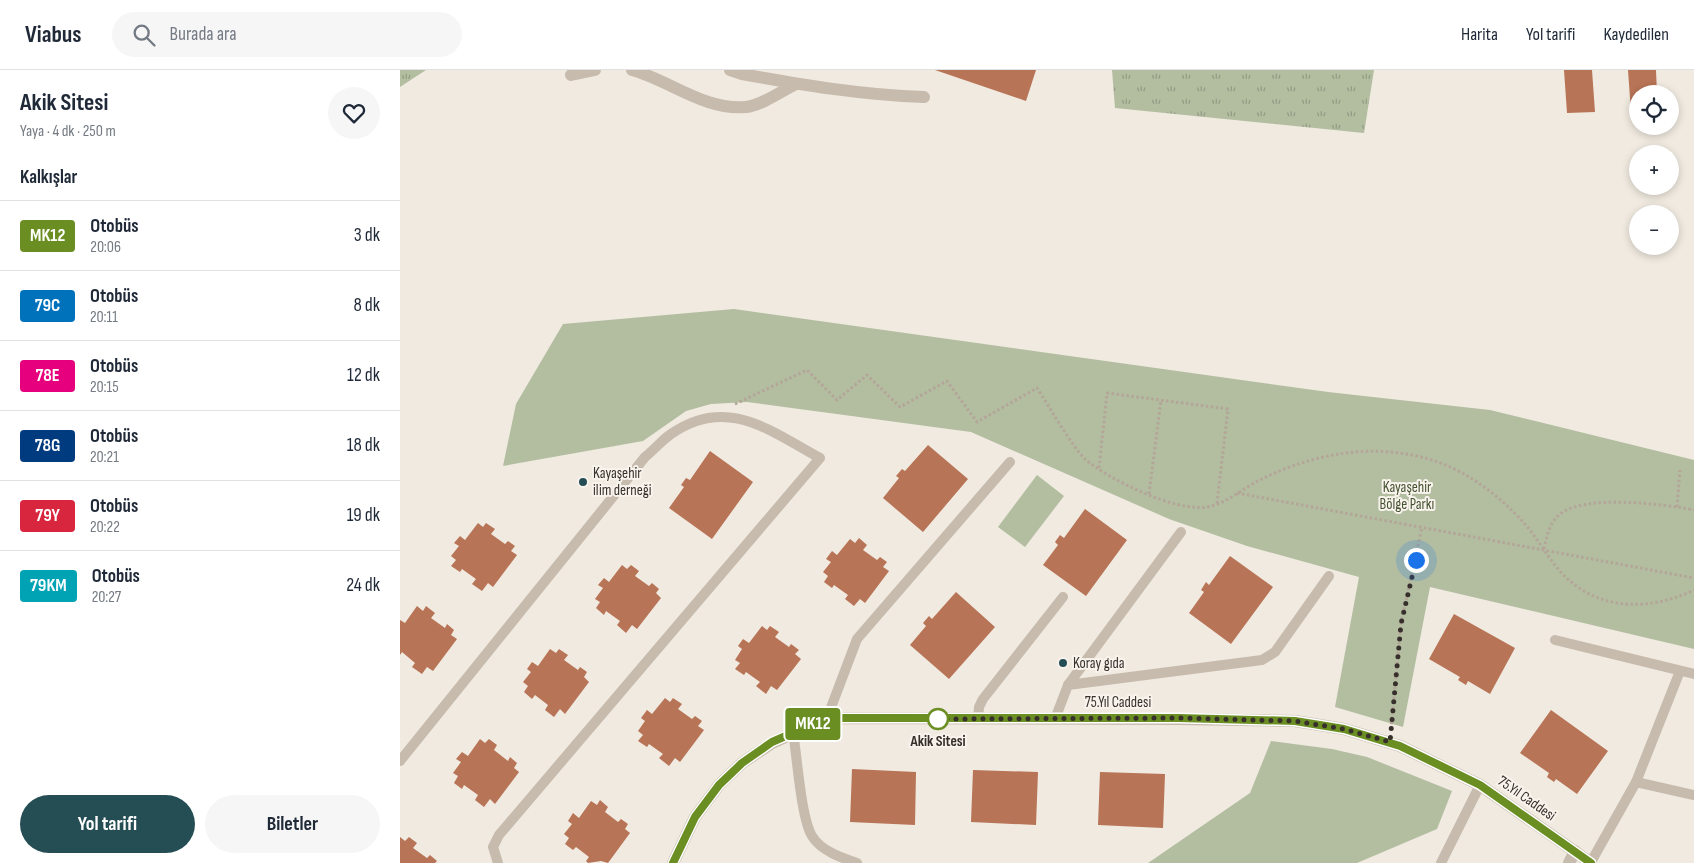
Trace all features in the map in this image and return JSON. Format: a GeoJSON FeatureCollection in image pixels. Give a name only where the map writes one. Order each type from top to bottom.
{"type":"FeatureCollection","features":[{"type":"Feature","properties":{"kind":"street"},"geometry":{"type":"LineString","coordinates":[[571,75],[595,70]]}},
{"type":"Feature","properties":{"kind":"street"},"geometry":{"type":"LineString","coordinates":[[632,70],[683,92],[734,106],[748,107],[796,84]]}},
{"type":"Feature","properties":{"kind":"street"},"geometry":{"type":"LineString","coordinates":[[730,70],[796,84],[876,95],[924,97]]}},
{"type":"Feature","properties":{"kind":"street","name":"75.Yıl Caddesi"},"geometry":{"type":"LineString","coordinates":[[672,863],[695,817],[719,785],[742,763],[772,742],[827,718],[1295,721],[1344,729],[1390,742],[1446,767],[1480,785],[1572,857],[1591,863]]}},
{"type":"Feature","properties":{"kind":"lane"},"geometry":{"type":"LineString","coordinates":[[400,762],[645,457],[671,434],[712,415],[736,417],[756,423],[820,458],[499,835],[493,848],[498,863]]}},
{"type":"Feature","properties":{"kind":"lane"},"geometry":{"type":"LineString","coordinates":[[827,718],[857,639],[1010,462]]}},
{"type":"Feature","properties":{"kind":"lane"},"geometry":{"type":"LineString","coordinates":[[1055,719],[1068,685],[1181,532]]}},
{"type":"Feature","properties":{"kind":"lane"},"geometry":{"type":"LineString","coordinates":[[1068,685],[1262,660],[1275,652],[1329,576]]}},
{"type":"Feature","properties":{"kind":"lane"},"geometry":{"type":"LineString","coordinates":[[978,719],[979,706],[983,699],[1063,597]]}},
{"type":"Feature","properties":{"kind":"lane"},"geometry":{"type":"LineString","coordinates":[[1555,640],[1694,674]]}},
{"type":"Feature","properties":{"kind":"lane"},"geometry":{"type":"LineString","coordinates":[[1591,863],[1636,782],[1680,671]]}},
{"type":"Feature","properties":{"kind":"lane"},"geometry":{"type":"LineString","coordinates":[[793,732],[806,820],[812,836],[824,849],[858,863]]}},
{"type":"Feature","properties":{"kind":"lane"},"geometry":{"type":"LineString","coordinates":[[1636,782],[1694,795]]}},
{"type":"Feature","properties":{"kind":"lane"},"geometry":{"type":"LineString","coordinates":[[1442,863],[1480,785]]}},
{"type":"Feature","properties":{"kind":"path"},"geometry":{"type":"LineString","coordinates":[[712,415],[807,370],[837,400],[868,375],[900,407],[948,381],[977,422],[1037,388],[1084,457],[1099,469],[1149,494],[1186,505],[1206,507],[1280,470],[1316,458],[1351,453],[1381,452],[1417,456],[1455,468],[1506,505],[1570,581],[1584,590],[1618,603],[1641,606],[1659,604],[1694,590]]}},
{"type":"Feature","properties":{"kind":"path"},"geometry":{"type":"LineString","coordinates":[[1099,469],[1107,393],[1228,409],[1217,503]]}},
{"type":"Feature","properties":{"kind":"path"},"geometry":{"type":"LineString","coordinates":[[1149,494],[1161,400]]}},
{"type":"Feature","properties":{"kind":"path"},"geometry":{"type":"LineString","coordinates":[[1676,507],[1680,470]]}},
{"type":"Feature","properties":{"kind":"path"},"geometry":{"type":"LineString","coordinates":[[1237,493],[1694,578]]}},
{"type":"Feature","properties":{"kind":"path"},"geometry":{"type":"LineString","coordinates":[[1544,550],[1553,521],[1569,508],[1614,503],[1644,503],[1694,510]]}},
{"type":"Feature","properties":{"kind":"path"},"geometry":{"type":"LineString","coordinates":[[1390,742],[1401,624],[1422,527]]}},
{"type":"Feature","properties":{"kind":"green space"},"geometry":{"type":"Polygon","coordinates":[[[400,70],[426,70],[400,87],[400,70]]]}},
{"type":"Feature","properties":{"kind":"green space"},"geometry":{"type":"Polygon","coordinates":[[[1112,70],[1374,70],[1364,133],[1115,108],[1112,70]]]}},
{"type":"Feature","properties":{"kind":"green space","name":"Kayaşehir Bölge Parkı"},"geometry":{"type":"Polygon","coordinates":[[[734,309],[1328,392],[1490,410],[1694,460],[1694,649],[1430,587],[1403,727],[1335,707],[1359,577],[1247,546],[1169,519],[971,432],[747,402],[711,404],[686,411],[643,441],[503,466],[516,404],[563,324],[734,309]]]}},
{"type":"Feature","properties":{"kind":"green space"},"geometry":{"type":"Polygon","coordinates":[[[1037,475],[1064,496],[1025,547],[998,527],[1037,475]]]}},
{"type":"Feature","properties":{"kind":"green space"},"geometry":{"type":"Polygon","coordinates":[[[1271,741],[1332,749],[1367,757],[1452,791],[1437,829],[1357,863],[1148,863],[1250,793],[1271,741]]]}},
{"type":"Feature","properties":{"kind":"building"},"geometry":{"type":"Polygon","coordinates":[[[935,70],[1036,70],[1026,101],[935,70]]]}},
{"type":"Feature","properties":{"kind":"building"},"geometry":{"type":"Polygon","coordinates":[[[1564,70],[1592,70],[1595,112],[1567,113],[1564,70]]]}},
{"type":"Feature","properties":{"kind":"building"},"geometry":{"type":"Polygon","coordinates":[[[1628,70],[1656,70],[1657,85],[1629,85],[1628,70]]]}},
{"type":"Feature","properties":{"kind":"building"},"geometry":{"type":"Polygon","coordinates":[[[928,445],[968,479],[923,532],[883,498],[899,478],[896,476],[902,469],[905,471],[928,445]]]}},
{"type":"Feature","properties":{"kind":"building"},"geometry":{"type":"Polygon","coordinates":[[[710,451],[753,482],[712,539],[669,508],[684,487],[681,485],[686,478],[690,480],[710,451]]]}},
{"type":"Feature","properties":{"kind":"building"},"geometry":{"type":"Polygon","coordinates":[[[1085,509],[1127,540],[1086,596],[1043,565],[1058,545],[1055,542],[1060,535],[1064,538],[1085,509]]]}},
{"type":"Feature","properties":{"kind":"building"},"geometry":{"type":"Polygon","coordinates":[[[478,523],[483,527],[486,523],[495,529],[491,534],[505,544],[508,541],[515,546],[511,551],[517,555],[493,587],[488,583],[482,591],[472,584],[476,579],[462,569],[460,572],[451,566],[456,560],[451,556],[459,546],[454,543],[460,536],[465,540],[478,523]]]}},
{"type":"Feature","properties":{"kind":"building"},"geometry":{"type":"Polygon","coordinates":[[[859,538],[867,545],[863,550],[877,560],[880,557],[887,562],[883,567],[889,571],[865,603],[860,599],[854,606],[845,599],[848,595],[834,585],[832,588],[824,582],[828,576],[823,572],[831,562],[826,559],[832,551],[837,555],[850,539],[855,543],[859,538]]]}},
{"type":"Feature","properties":{"kind":"building"},"geometry":{"type":"Polygon","coordinates":[[[1230,556],[1273,587],[1231,644],[1189,613],[1204,592],[1201,590],[1206,582],[1209,585],[1230,556]]]}},
{"type":"Feature","properties":{"kind":"building"},"geometry":{"type":"Polygon","coordinates":[[[622,565],[627,569],[631,565],[639,571],[635,576],[649,586],[652,583],[659,589],[656,593],[661,598],[637,629],[632,625],[626,633],[617,625],[620,621],[606,611],[604,615],[596,608],[600,602],[595,599],[603,588],[598,585],[604,578],[609,582],[622,565]]]}},
{"type":"Feature","properties":{"kind":"building"},"geometry":{"type":"Polygon","coordinates":[[[956,592],[995,627],[949,679],[910,645],[926,626],[923,623],[929,616],[932,619],[956,592]]]}},
{"type":"Feature","properties":{"kind":"building"},"geometry":{"type":"Polygon","coordinates":[[[417,606],[423,611],[426,606],[435,613],[431,618],[445,628],[447,624],[454,630],[451,635],[457,639],[433,671],[427,667],[422,674],[412,667],[415,663],[402,652],[400,655],[400,620],[405,623],[417,606]]]}},
{"type":"Feature","properties":{"kind":"building"},"geometry":{"type":"Polygon","coordinates":[[[1454,614],[1515,648],[1490,694],[1468,681],[1466,685],[1458,680],[1460,677],[1429,659],[1454,614]]]}},
{"type":"Feature","properties":{"kind":"building"},"geometry":{"type":"Polygon","coordinates":[[[762,626],[767,630],[770,626],[779,632],[775,637],[789,647],[791,644],[799,650],[795,654],[801,659],[777,690],[771,686],[766,694],[756,686],[760,682],[746,672],[744,675],[735,669],[740,663],[735,660],[742,649],[738,646],[743,639],[749,643],[762,626]]]}},
{"type":"Feature","properties":{"kind":"building"},"geometry":{"type":"Polygon","coordinates":[[[550,649],[556,653],[559,649],[568,655],[564,660],[578,670],[580,667],[587,672],[584,677],[589,682],[565,714],[560,709],[554,717],[545,710],[548,705],[535,695],[532,699],[524,692],[528,686],[523,682],[531,672],[527,669],[532,662],[538,666],[550,649]]]}},
{"type":"Feature","properties":{"kind":"building"},"geometry":{"type":"Polygon","coordinates":[[[665,698],[670,702],[673,698],[682,704],[678,709],[692,719],[695,716],[702,721],[698,726],[704,730],[680,762],[675,758],[669,766],[659,758],[663,754],[649,744],[647,747],[638,741],[643,735],[638,731],[645,721],[641,718],[647,710],[652,714],[665,698]]]}},
{"type":"Feature","properties":{"kind":"building"},"geometry":{"type":"Polygon","coordinates":[[[1551,710],[1608,751],[1577,794],[1556,779],[1554,782],[1547,777],[1549,773],[1520,753],[1551,710]]]}},
{"type":"Feature","properties":{"kind":"building"},"geometry":{"type":"Polygon","coordinates":[[[480,739],[485,743],[489,739],[497,745],[494,750],[508,761],[510,757],[517,763],[514,768],[519,772],[495,804],[490,799],[484,807],[475,800],[478,795],[464,785],[462,789],[454,783],[458,776],[453,773],[461,762],[456,759],[462,752],[468,756],[480,739]]]}},
{"type":"Feature","properties":{"kind":"building"},"geometry":{"type":"Polygon","coordinates":[[[852,769],[916,772],[915,825],[850,822],[852,769]]]}},
{"type":"Feature","properties":{"kind":"building"},"geometry":{"type":"Polygon","coordinates":[[[973,770],[1038,772],[1036,825],[971,822],[973,770]]]}},
{"type":"Feature","properties":{"kind":"building"},"geometry":{"type":"Polygon","coordinates":[[[1100,772],[1165,774],[1163,828],[1098,825],[1100,772]]]}},
{"type":"Feature","properties":{"kind":"building"},"geometry":{"type":"Polygon","coordinates":[[[600,800],[608,807],[605,812],[618,822],[621,819],[628,824],[625,829],[630,833],[608,863],[601,861],[588,863],[586,861],[589,857],[576,847],[573,850],[565,844],[569,838],[564,834],[572,824],[568,821],[573,813],[579,818],[591,801],[597,805],[600,800]]]}},
{"type":"Feature","properties":{"kind":"building"},"geometry":{"type":"Polygon","coordinates":[[[400,837],[405,841],[409,837],[417,843],[413,848],[427,858],[430,855],[437,861],[435,863],[400,863],[400,837]]]}},
{"type":"Feature","properties":{"kind":"bus line","name":"MK12"},"geometry":{"type":"LineString","coordinates":[[673,863],[682,840],[695,817],[719,785],[742,763],[772,742],[827,718],[1179,718],[1295,721],[1373,736],[1446,767],[1480,785],[1591,863]]}},
{"type":"Feature","properties":{"kind":"place","name":"Kayaşehir ilim derneği"},"geometry":{"type":"Point","coordinates":[583,482]}},
{"type":"Feature","properties":{"kind":"place","name":"Koray gıda"},"geometry":{"type":"Point","coordinates":[1063,663]}},
{"type":"Feature","properties":{"kind":"place","name":"Akik Sitesi"},"geometry":{"type":"Point","coordinates":[938,719]}},
{"type":"Feature","properties":{"kind":"route"},"geometry":{"type":"LineString","coordinates":[[938,719],[1179,718],[1295,721],[1344,729],[1390,742],[1395,670],[1401,624],[1416,560]]}}]}
